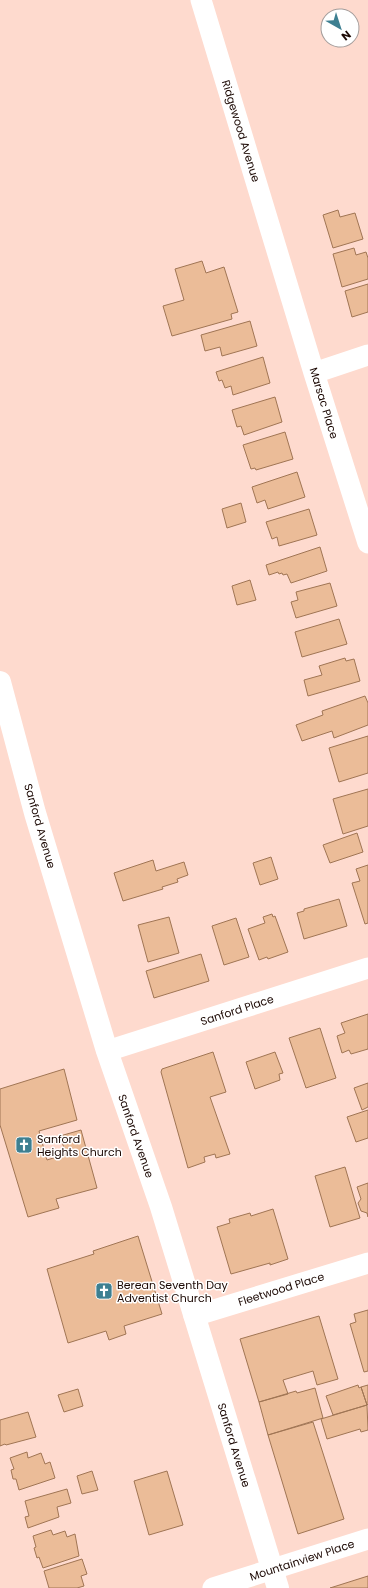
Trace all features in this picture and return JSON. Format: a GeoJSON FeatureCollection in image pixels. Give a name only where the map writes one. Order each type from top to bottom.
{"type":"FeatureCollection","features":[{"type":"Feature","properties":{"kind":"main road","name":"Sanford Avenue"},"geometry":{"type":"LineString","coordinates":[[0,682],[35,813],[107,1051],[161,1207],[275,1579]]}},
{"type":"Feature","properties":{"kind":"street","name":"Ridgewood Avenue"},"geometry":{"type":"LineString","coordinates":[[201,0],[281,263]]}},
{"type":"Feature","properties":{"kind":"street","name":"Marsac Place"},"geometry":{"type":"LineString","coordinates":[[281,263],[368,543]]}},
{"type":"Feature","properties":{"kind":"street"},"geometry":{"type":"LineString","coordinates":[[314,373],[368,355]]}},
{"type":"Feature","properties":{"kind":"street","name":"Sanford Place"},"geometry":{"type":"LineString","coordinates":[[107,1051],[368,968]]}},
{"type":"Feature","properties":{"kind":"street","name":"Fleetwood Place"},"geometry":{"type":"LineString","coordinates":[[194,1316],[368,1263]]}},
{"type":"Feature","properties":{"kind":"street","name":"Mountainview Place"},"geometry":{"type":"LineString","coordinates":[[213,1588],[275,1579],[368,1539]]}},
{"type":"Feature","properties":{"kind":"building"},"geometry":{"type":"Polygon","coordinates":[[[338,210],[340,217],[355,213],[363,239],[333,248],[323,215],[338,210]]]}},
{"type":"Feature","properties":{"kind":"building"},"geometry":{"type":"Polygon","coordinates":[[[354,248],[356,255],[366,252],[368,258],[368,279],[342,287],[333,254],[354,248]]]}},
{"type":"Feature","properties":{"kind":"building"},"geometry":{"type":"Polygon","coordinates":[[[202,261],[206,273],[224,267],[238,312],[231,314],[232,319],[172,336],[163,306],[184,300],[175,269],[202,261]]]}},
{"type":"Feature","properties":{"kind":"building"},"geometry":{"type":"Polygon","coordinates":[[[368,284],[368,312],[352,317],[345,291],[368,284]]]}},
{"type":"Feature","properties":{"kind":"building"},"geometry":{"type":"Polygon","coordinates":[[[250,321],[257,346],[222,356],[220,347],[205,351],[201,335],[250,321]]]}},
{"type":"Feature","properties":{"kind":"building"},"geometry":{"type":"Polygon","coordinates":[[[263,357],[270,383],[233,395],[231,386],[225,388],[222,380],[219,381],[216,372],[263,357]]]}},
{"type":"Feature","properties":{"kind":"building"},"geometry":{"type":"Polygon","coordinates":[[[275,397],[282,422],[244,435],[241,426],[237,427],[232,410],[275,397]]]}},
{"type":"Feature","properties":{"kind":"building"},"geometry":{"type":"Polygon","coordinates":[[[285,432],[293,459],[256,470],[255,468],[251,469],[243,445],[285,432]]]}},
{"type":"Feature","properties":{"kind":"building"},"geometry":{"type":"Polygon","coordinates":[[[297,472],[305,497],[268,509],[265,500],[257,503],[252,487],[297,472]]]}},
{"type":"Feature","properties":{"kind":"building"},"geometry":{"type":"Polygon","coordinates":[[[241,503],[246,522],[227,528],[222,509],[241,503]]]}},
{"type":"Feature","properties":{"kind":"building"},"geometry":{"type":"Polygon","coordinates":[[[309,509],[317,535],[279,546],[277,537],[272,539],[266,522],[309,509]]]}},
{"type":"Feature","properties":{"kind":"building"},"geometry":{"type":"Polygon","coordinates":[[[320,547],[327,571],[291,583],[287,574],[283,575],[282,573],[279,574],[278,572],[269,575],[266,565],[320,547]]]}},
{"type":"Feature","properties":{"kind":"building"},"geometry":{"type":"Polygon","coordinates":[[[250,580],[256,600],[237,605],[232,586],[250,580]]]}},
{"type":"Feature","properties":{"kind":"building"},"geometry":{"type":"Polygon","coordinates":[[[330,583],[337,606],[296,618],[291,602],[298,600],[296,592],[330,583]]]}},
{"type":"Feature","properties":{"kind":"building"},"geometry":{"type":"Polygon","coordinates":[[[339,619],[347,644],[302,657],[295,632],[339,619]]]}},
{"type":"Feature","properties":{"kind":"building"},"geometry":{"type":"Polygon","coordinates":[[[345,658],[346,661],[354,659],[360,681],[308,696],[304,680],[322,675],[319,666],[345,658]]]}},
{"type":"Feature","properties":{"kind":"building"},"geometry":{"type":"Polygon","coordinates":[[[365,696],[368,703],[368,725],[334,738],[332,731],[302,741],[296,725],[323,715],[322,711],[365,696]]]}},
{"type":"Feature","properties":{"kind":"building"},"geometry":{"type":"Polygon","coordinates":[[[368,736],[368,773],[339,782],[329,748],[368,736]]]}},
{"type":"Feature","properties":{"kind":"building"},"geometry":{"type":"Polygon","coordinates":[[[368,789],[368,826],[343,834],[333,799],[368,789]]]}},
{"type":"Feature","properties":{"kind":"building"},"geometry":{"type":"Polygon","coordinates":[[[357,833],[363,852],[330,863],[323,845],[357,833]]]}},
{"type":"Feature","properties":{"kind":"building"},"geometry":{"type":"Polygon","coordinates":[[[271,857],[278,879],[260,885],[253,863],[271,857]]]}},
{"type":"Feature","properties":{"kind":"building"},"geometry":{"type":"Polygon","coordinates":[[[153,860],[156,871],[184,862],[188,875],[177,879],[178,882],[162,887],[163,889],[123,901],[114,873],[153,860]]]}},
{"type":"Feature","properties":{"kind":"building"},"geometry":{"type":"Polygon","coordinates":[[[368,865],[368,923],[365,924],[352,883],[360,881],[356,869],[368,865]]]}},
{"type":"Feature","properties":{"kind":"building"},"geometry":{"type":"Polygon","coordinates":[[[339,899],[347,926],[304,939],[297,913],[304,911],[304,909],[339,899]]]}},
{"type":"Feature","properties":{"kind":"building"},"geometry":{"type":"Polygon","coordinates":[[[272,914],[273,917],[275,916],[288,952],[268,959],[267,957],[259,960],[248,929],[265,923],[263,917],[272,914]]]}},
{"type":"Feature","properties":{"kind":"building"},"geometry":{"type":"Polygon","coordinates":[[[169,917],[179,953],[148,962],[138,925],[169,917]]]}},
{"type":"Feature","properties":{"kind":"building"},"geometry":{"type":"Polygon","coordinates":[[[236,918],[249,957],[224,965],[212,926],[236,918]]]}},
{"type":"Feature","properties":{"kind":"building"},"geometry":{"type":"Polygon","coordinates":[[[201,954],[209,981],[154,998],[146,971],[201,954]]]}},
{"type":"Feature","properties":{"kind":"building"},"geometry":{"type":"Polygon","coordinates":[[[368,1014],[368,1049],[351,1054],[349,1050],[342,1053],[337,1036],[345,1033],[341,1023],[368,1014]]]}},
{"type":"Feature","properties":{"kind":"building"},"geometry":{"type":"Polygon","coordinates":[[[320,1028],[336,1078],[306,1088],[289,1038],[320,1028]]]}},
{"type":"Feature","properties":{"kind":"building"},"geometry":{"type":"Polygon","coordinates":[[[213,1052],[226,1092],[210,1097],[230,1154],[216,1158],[215,1154],[204,1157],[205,1162],[188,1168],[161,1072],[162,1069],[213,1052]]]}},
{"type":"Feature","properties":{"kind":"building"},"geometry":{"type":"Polygon","coordinates":[[[275,1052],[283,1073],[279,1074],[280,1080],[255,1089],[246,1062],[275,1052]]]}},
{"type":"Feature","properties":{"kind":"building","name":"Sanford Heights Church"},"geometry":{"type":"Polygon","coordinates":[[[64,1069],[77,1120],[39,1131],[47,1160],[66,1154],[60,1136],[81,1130],[97,1188],[56,1199],[59,1208],[28,1217],[0,1125],[0,1089],[64,1069]]]}},
{"type":"Feature","properties":{"kind":"building"},"geometry":{"type":"Polygon","coordinates":[[[368,1083],[368,1107],[362,1110],[354,1088],[368,1083]]]}},
{"type":"Feature","properties":{"kind":"building"},"geometry":{"type":"Polygon","coordinates":[[[368,1110],[368,1138],[356,1142],[347,1117],[368,1110]]]}},
{"type":"Feature","properties":{"kind":"building"},"geometry":{"type":"Polygon","coordinates":[[[345,1167],[360,1218],[330,1227],[315,1176],[345,1167]]]}},
{"type":"Feature","properties":{"kind":"building"},"geometry":{"type":"Polygon","coordinates":[[[368,1183],[368,1217],[367,1213],[361,1211],[358,1203],[361,1199],[357,1187],[368,1183]]]}},
{"type":"Feature","properties":{"kind":"building"},"geometry":{"type":"Polygon","coordinates":[[[273,1209],[288,1259],[270,1265],[270,1263],[231,1274],[217,1227],[230,1223],[229,1219],[250,1213],[251,1216],[273,1209]]]}},
{"type":"Feature","properties":{"kind":"building","name":"Berean Seventh Day Adventist Church"},"geometry":{"type":"Polygon","coordinates":[[[138,1236],[162,1314],[124,1326],[126,1334],[109,1340],[106,1331],[68,1343],[47,1269],[94,1254],[93,1251],[138,1236]]]}},
{"type":"Feature","properties":{"kind":"building"},"geometry":{"type":"Polygon","coordinates":[[[368,1310],[368,1371],[364,1372],[350,1324],[356,1322],[354,1314],[368,1310]]]}},
{"type":"Feature","properties":{"kind":"building"},"geometry":{"type":"Polygon","coordinates":[[[319,1316],[338,1379],[317,1385],[313,1371],[283,1380],[288,1394],[259,1402],[240,1339],[319,1316]]]}},
{"type":"Feature","properties":{"kind":"building"},"geometry":{"type":"Polygon","coordinates":[[[358,1385],[359,1388],[361,1387],[367,1405],[333,1415],[326,1396],[358,1385]]]}},
{"type":"Feature","properties":{"kind":"building"},"geometry":{"type":"Polygon","coordinates":[[[368,1385],[368,1404],[367,1405],[361,1387],[368,1385]]]}},
{"type":"Feature","properties":{"kind":"building"},"geometry":{"type":"Polygon","coordinates":[[[315,1388],[323,1418],[268,1435],[259,1402],[296,1391],[297,1393],[315,1388]]]}},
{"type":"Feature","properties":{"kind":"building"},"geometry":{"type":"Polygon","coordinates":[[[78,1389],[83,1406],[64,1412],[58,1395],[78,1389]]]}},
{"type":"Feature","properties":{"kind":"building"},"geometry":{"type":"Polygon","coordinates":[[[367,1405],[368,1430],[361,1432],[360,1429],[327,1439],[321,1419],[367,1405]]]}},
{"type":"Feature","properties":{"kind":"building"},"geometry":{"type":"Polygon","coordinates":[[[28,1412],[36,1437],[0,1446],[0,1420],[28,1412]]]}},
{"type":"Feature","properties":{"kind":"building"},"geometry":{"type":"Polygon","coordinates":[[[313,1422],[344,1519],[298,1534],[268,1435],[313,1422]]]}},
{"type":"Feature","properties":{"kind":"building"},"geometry":{"type":"Polygon","coordinates":[[[27,1452],[28,1458],[41,1453],[45,1464],[50,1462],[55,1478],[19,1490],[16,1479],[13,1479],[11,1470],[14,1469],[10,1458],[27,1452]]]}},
{"type":"Feature","properties":{"kind":"building"},"geometry":{"type":"Polygon","coordinates":[[[92,1471],[98,1490],[82,1494],[77,1476],[92,1471]]]}},
{"type":"Feature","properties":{"kind":"building"},"geometry":{"type":"Polygon","coordinates":[[[167,1471],[183,1525],[149,1535],[134,1481],[167,1471]]]}},
{"type":"Feature","properties":{"kind":"building"},"geometry":{"type":"Polygon","coordinates":[[[67,1489],[71,1503],[57,1507],[59,1517],[28,1528],[25,1517],[29,1516],[25,1501],[67,1489]]]}},
{"type":"Feature","properties":{"kind":"building"},"geometry":{"type":"Polygon","coordinates":[[[51,1530],[53,1535],[65,1531],[67,1537],[75,1534],[79,1556],[43,1568],[39,1557],[37,1558],[33,1536],[51,1530]]]}},
{"type":"Feature","properties":{"kind":"building"},"geometry":{"type":"Polygon","coordinates":[[[82,1559],[87,1574],[81,1576],[84,1586],[77,1588],[49,1588],[44,1571],[82,1559]]]}},
{"type":"Feature","properties":{"kind":"building"},"geometry":{"type":"Polygon","coordinates":[[[368,1576],[368,1588],[330,1588],[368,1576]]]}},
{"type":"Feature","properties":{"kind":"place","name":"Sanford Heights Church"},"geometry":{"type":"Point","coordinates":[24,1145]}},
{"type":"Feature","properties":{"kind":"place","name":"Berean Seventh Day Adventist Church"},"geometry":{"type":"Point","coordinates":[104,1291]}}]}
